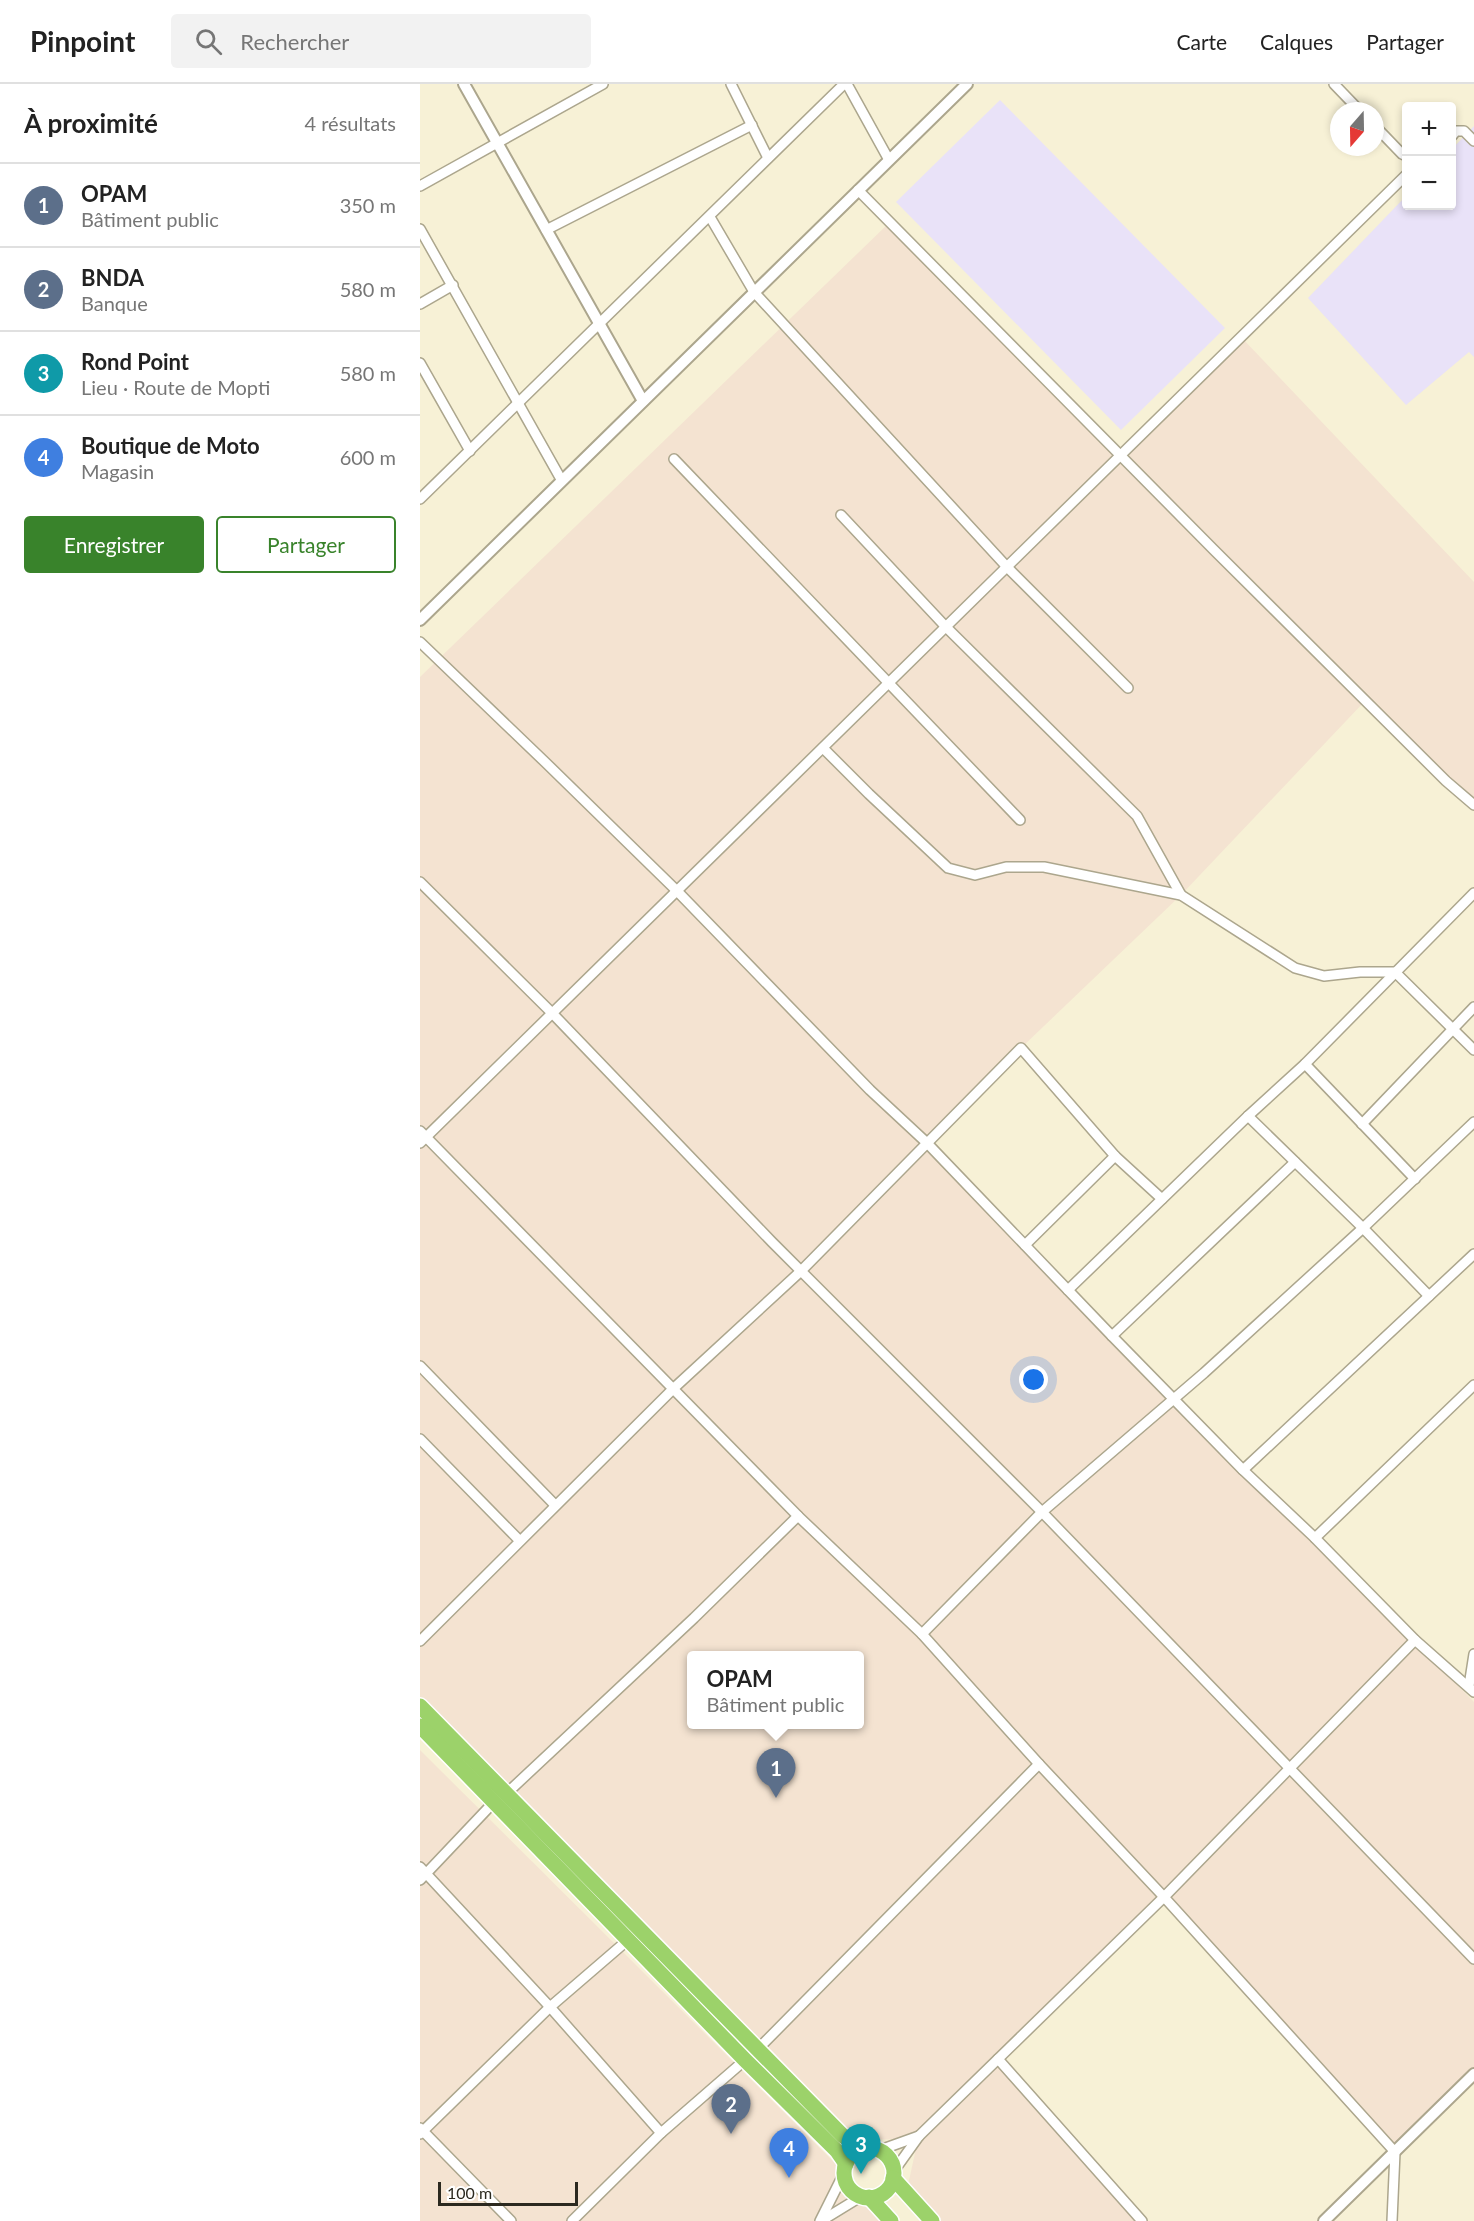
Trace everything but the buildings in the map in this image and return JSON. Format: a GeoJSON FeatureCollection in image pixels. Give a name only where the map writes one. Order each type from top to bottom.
{"type":"FeatureCollection","features":[{"type":"Feature","properties":{"kind":"highway"},"geometry":{"type":"LineString","coordinates":[[420,1706],[843,2136],[863,2149]]}},
{"type":"Feature","properties":{"kind":"highway"},"geometry":{"type":"LineString","coordinates":[[420,1726],[745,2060],[837,2151],[845,2168],[845,2178],[851,2189],[866,2197],[891,2221]]}},
{"type":"Feature","properties":{"kind":"highway"},"geometry":{"type":"LineString","coordinates":[[845,2168],[856,2152],[863,2149],[880,2150],[890,2159],[894,2175],[932,2221]]}},
{"type":"Feature","properties":{"kind":"highway"},"geometry":{"type":"LineString","coordinates":[[866,2197],[882,2194],[887,2190],[894,2175]]}},
{"type":"Feature","properties":{"kind":"street"},"geometry":{"type":"LineString","coordinates":[[464,84],[643,401]]}},
{"type":"Feature","properties":{"kind":"street"},"geometry":{"type":"LineString","coordinates":[[420,186],[497,143],[587,88],[603,84]]}},
{"type":"Feature","properties":{"kind":"street"},"geometry":{"type":"LineString","coordinates":[[731,84],[768,158]]}},
{"type":"Feature","properties":{"kind":"street"},"geometry":{"type":"LineString","coordinates":[[421,496],[518,405],[846,84],[888,160]]}},
{"type":"Feature","properties":{"kind":"street"},"geometry":{"type":"LineString","coordinates":[[420,620],[967,84]]}},
{"type":"Feature","properties":{"kind":"street"},"geometry":{"type":"LineString","coordinates":[[1334,84],[1351,102]]}},
{"type":"Feature","properties":{"kind":"street"},"geometry":{"type":"LineString","coordinates":[[546,230],[752,125]]}},
{"type":"Feature","properties":{"kind":"street"},"geometry":{"type":"LineString","coordinates":[[1456,132],[1464,131],[1474,141]]}},
{"type":"Feature","properties":{"kind":"street"},"geometry":{"type":"LineString","coordinates":[[1384,135],[1402,154]]}},
{"type":"Feature","properties":{"kind":"street"},"geometry":{"type":"LineString","coordinates":[[1392,2221],[1395,2152],[922,1634],[798,1516],[674,1388],[422,1137],[552,1013],[1402,180]]}},
{"type":"Feature","properties":{"kind":"street"},"geometry":{"type":"LineString","coordinates":[[858,190],[1446,781],[1474,805]]}},
{"type":"Feature","properties":{"kind":"street"},"geometry":{"type":"LineString","coordinates":[[710,217],[754,292],[1007,567],[1128,688]]}},
{"type":"Feature","properties":{"kind":"street"},"geometry":{"type":"LineString","coordinates":[[420,229],[562,481]]}},
{"type":"Feature","properties":{"kind":"street"},"geometry":{"type":"LineString","coordinates":[[420,304],[453,285]]}},
{"type":"Feature","properties":{"kind":"street"},"geometry":{"type":"LineString","coordinates":[[420,363],[470,451]]}},
{"type":"Feature","properties":{"kind":"street"},"geometry":{"type":"LineString","coordinates":[[674,459],[1020,820]]}},
{"type":"Feature","properties":{"kind":"street"},"geometry":{"type":"LineString","coordinates":[[841,515],[945,627],[1137,816],[1181,896]]}},
{"type":"Feature","properties":{"kind":"street"},"geometry":{"type":"LineString","coordinates":[[420,642],[676,891],[870,1090],[927,1143],[1243,1470],[1315,1538],[1415,1640],[1471,1689]]}},
{"type":"Feature","properties":{"kind":"street"},"geometry":{"type":"LineString","coordinates":[[823,747],[948,868],[975,875],[1006,867],[1044,867],[1181,896],[1295,968],[1324,976],[1360,972],[1395,972],[1474,1050]]}},
{"type":"Feature","properties":{"kind":"street"},"geometry":{"type":"LineString","coordinates":[[420,882],[552,1013],[801,1271],[1042,1512],[1474,1959]]}},
{"type":"Feature","properties":{"kind":"street"},"geometry":{"type":"LineString","coordinates":[[1068,1290],[1305,1064],[1474,893]]}},
{"type":"Feature","properties":{"kind":"street"},"geometry":{"type":"LineString","coordinates":[[1362,1124],[1474,1008]]}},
{"type":"Feature","properties":{"kind":"street"},"geometry":{"type":"LineString","coordinates":[[420,1641],[674,1388],[801,1271],[1021,1048],[1115,1156],[1161,1199]]}},
{"type":"Feature","properties":{"kind":"street"},"geometry":{"type":"LineString","coordinates":[[1305,1064],[1415,1179]]}},
{"type":"Feature","properties":{"kind":"street"},"geometry":{"type":"LineString","coordinates":[[1248,1116],[1364,1228],[1429,1296]]}},
{"type":"Feature","properties":{"kind":"street"},"geometry":{"type":"LineString","coordinates":[[922,1634],[1042,1512],[1173,1399],[1364,1228],[1474,1122]]}},
{"type":"Feature","properties":{"kind":"street"},"geometry":{"type":"LineString","coordinates":[[1025,1245],[1115,1156]]}},
{"type":"Feature","properties":{"kind":"street"},"geometry":{"type":"LineString","coordinates":[[1112,1336],[1295,1162]]}},
{"type":"Feature","properties":{"kind":"street"},"geometry":{"type":"LineString","coordinates":[[1243,1470],[1474,1254]]}},
{"type":"Feature","properties":{"kind":"street"},"geometry":{"type":"LineString","coordinates":[[420,1366],[555,1505]]}},
{"type":"Feature","properties":{"kind":"street"},"geometry":{"type":"LineString","coordinates":[[1315,1538],[1474,1385]]}},
{"type":"Feature","properties":{"kind":"street"},"geometry":{"type":"LineString","coordinates":[[420,1440],[519,1540]]}},
{"type":"Feature","properties":{"kind":"street"},"geometry":{"type":"LineString","coordinates":[[507,1793],[694,1618],[798,1516]]}},
{"type":"Feature","properties":{"kind":"street"},"geometry":{"type":"LineString","coordinates":[[894,2175],[919,2136],[1164,1897],[1415,1640]]}},
{"type":"Feature","properties":{"kind":"street"},"geometry":{"type":"LineString","coordinates":[[1471,1689],[1474,1654]]}},
{"type":"Feature","properties":{"kind":"street"},"geometry":{"type":"LineString","coordinates":[[758,2049],[1039,1764]]}},
{"type":"Feature","properties":{"kind":"street"},"geometry":{"type":"LineString","coordinates":[[493,1803],[422,1873],[550,2007],[661,2133]]}},
{"type":"Feature","properties":{"kind":"street"},"geometry":{"type":"LineString","coordinates":[[511,2221],[421,2131],[550,2007],[629,1939]]}},
{"type":"Feature","properties":{"kind":"street"},"geometry":{"type":"LineString","coordinates":[[998,2059],[1142,2221]]}},
{"type":"Feature","properties":{"kind":"street"},"geometry":{"type":"LineString","coordinates":[[572,2221],[661,2133],[745,2060]]}},
{"type":"Feature","properties":{"kind":"street"},"geometry":{"type":"LineString","coordinates":[[1324,2221],[1474,2074]]}},
{"type":"Feature","properties":{"kind":"street"},"geometry":{"type":"LineString","coordinates":[[880,2150],[919,2136]]}},
{"type":"Feature","properties":{"kind":"street"},"geometry":{"type":"LineString","coordinates":[[820,2221],[845,2168]]}},
{"type":"Feature","properties":{"kind":"street"},"geometry":{"type":"LineString","coordinates":[[820,2221],[866,2197]]}},
{"type":"Feature","properties":{"kind":"shaded area"},"geometry":{"type":"Polygon","coordinates":[[[1000,100],[1225,328],[1121,430],[896,202],[1000,100]]]}},
{"type":"Feature","properties":{"kind":"shaded area"},"geometry":{"type":"Polygon","coordinates":[[[1474,126],[1474,357],[1469,352],[1406,405],[1308,298],[1402,200],[1402,210],[1456,210],[1456,145],[1474,126]]]}},
{"type":"Feature","properties":{"kind":"shaded area"},"geometry":{"type":"Polygon","coordinates":[[[889,223],[1121,455],[1241,337],[1474,582],[1474,805],[1365,701],[1181,895],[1021,1048],[927,1143],[1474,1702],[1474,2074],[1395,2152],[1164,1897],[998,2059],[1142,2221],[926,2221],[905,2199],[918,2139],[846,2140],[420,1709],[420,677],[889,223]]]}},
{"type":"Feature","properties":{"kind":"shaded area"},"geometry":{"type":"Polygon","coordinates":[[[420,1750],[869,2197],[891,2221],[420,2221],[420,1750]]]}},
{"type":"Feature","properties":{"kind":"place","name":"OPAM"},"geometry":{"type":"Point","coordinates":[776,1798]}},
{"type":"Feature","properties":{"kind":"place","name":"BNDA"},"geometry":{"type":"Point","coordinates":[731,2134]}},
{"type":"Feature","properties":{"kind":"place","name":"Rond Point"},"geometry":{"type":"Point","coordinates":[861,2174]}},
{"type":"Feature","properties":{"kind":"place","name":"Boutique de Moto"},"geometry":{"type":"Point","coordinates":[789,2178]}}]}
